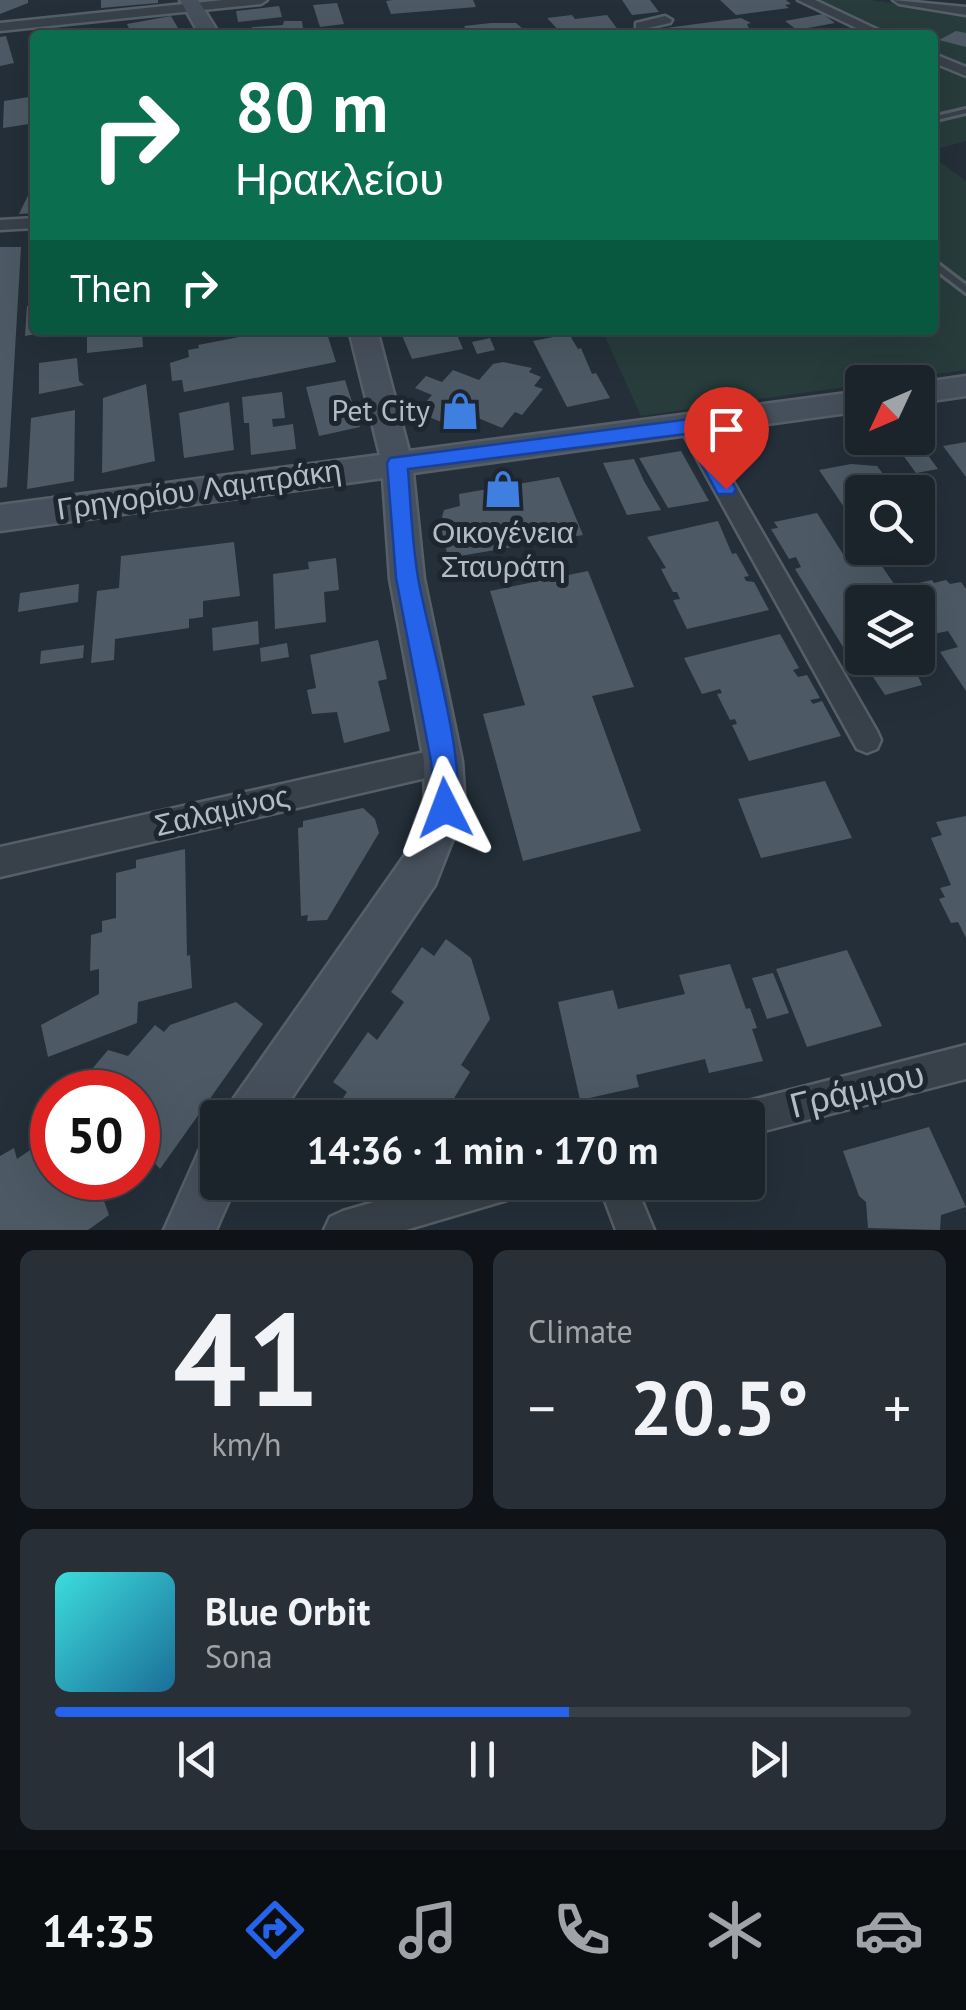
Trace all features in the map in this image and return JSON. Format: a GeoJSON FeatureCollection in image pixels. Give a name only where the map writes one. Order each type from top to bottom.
{"type":"FeatureCollection","features":[{"type":"Feature","properties":{"kind":"main road"},"geometry":{"type":"LineString","coordinates":[[191,3],[207,30]]}},
{"type":"Feature","properties":{"kind":"main road"},"geometry":{"type":"LineString","coordinates":[[262,1100],[420,870],[445,808],[443,761],[407,578],[397,463],[364,335]]}},
{"type":"Feature","properties":{"kind":"main road"},"geometry":{"type":"LineString","coordinates":[[935,391],[966,386]]}},
{"type":"Feature","properties":{"kind":"main road","name":"Γρηγορίου Λαμπράκη"},"geometry":{"type":"LineString","coordinates":[[0,518],[845,403]]}},
{"type":"Feature","properties":{"kind":"main road"},"geometry":{"type":"LineString","coordinates":[[190,1230],[203,1200]]}},
{"type":"Feature","properties":{"kind":"street"},"geometry":{"type":"LineString","coordinates":[[0,27],[191,3],[261,0]]}},
{"type":"Feature","properties":{"kind":"street"},"geometry":{"type":"LineString","coordinates":[[804,0],[871,30]]}},
{"type":"Feature","properties":{"kind":"street"},"geometry":{"type":"LineString","coordinates":[[899,0],[966,11]]}},
{"type":"Feature","properties":{"kind":"street"},"geometry":{"type":"LineString","coordinates":[[641,30],[640,26],[665,20]]}},
{"type":"Feature","properties":{"kind":"street"},"geometry":{"type":"LineString","coordinates":[[938,60],[966,72]]}},
{"type":"Feature","properties":{"kind":"street"},"geometry":{"type":"LineString","coordinates":[[0,224],[30,224]]}},
{"type":"Feature","properties":{"kind":"street"},"geometry":{"type":"LineString","coordinates":[[690,426],[867,740]]}},
{"type":"Feature","properties":{"kind":"street","name":"Σαλαμίνος"},"geometry":{"type":"LineString","coordinates":[[0,862],[443,761]]}},
{"type":"Feature","properties":{"kind":"street","name":"Γράμμου"},"geometry":{"type":"LineString","coordinates":[[765,1114],[966,1062]]}},
{"type":"Feature","properties":{"kind":"street"},"geometry":{"type":"LineString","coordinates":[[347,1229],[446,1200]]}},
{"type":"Feature","properties":{"kind":"street"},"geometry":{"type":"LineString","coordinates":[[623,1200],[635,1230]]}},
{"type":"Feature","properties":{"kind":"lane"},"geometry":{"type":"LineString","coordinates":[[938,118],[966,111]]}},
{"type":"Feature","properties":{"kind":"lane"},"geometry":{"type":"LineString","coordinates":[[938,267],[966,290]]}},
{"type":"Feature","properties":{"kind":"green space"},"geometry":{"type":"Polygon","coordinates":[[[818,0],[871,0],[966,16],[966,66],[938,53],[938,30],[885,30],[818,0]]]}},
{"type":"Feature","properties":{"kind":"green space"},"geometry":{"type":"Polygon","coordinates":[[[938,66],[966,78],[966,141],[938,149],[938,66]]]}},
{"type":"Feature","properties":{"kind":"green space"},"geometry":{"type":"Polygon","coordinates":[[[938,161],[966,181],[966,370],[935,374],[935,365],[845,365],[845,387],[641,416],[604,335],[938,335],[938,161]]]}},
{"type":"Feature","properties":{"kind":"building"},"geometry":{"type":"Polygon","coordinates":[[[0,0],[28,0],[28,3],[0,14],[0,0]]]}},
{"type":"Feature","properties":{"kind":"building"},"geometry":{"type":"Polygon","coordinates":[[[101,0],[158,0],[158,3],[101,8],[101,0]]]}},
{"type":"Feature","properties":{"kind":"building"},"geometry":{"type":"Polygon","coordinates":[[[473,0],[476,7],[391,14],[386,1],[473,0]]]}},
{"type":"Feature","properties":{"kind":"building"},"geometry":{"type":"Polygon","coordinates":[[[622,0],[650,0],[659,12],[632,15],[622,0]]]}},
{"type":"Feature","properties":{"kind":"building"},"geometry":{"type":"Polygon","coordinates":[[[720,0],[786,0],[791,4],[785,5],[789,8],[736,15],[720,0]]]}},
{"type":"Feature","properties":{"kind":"building"},"geometry":{"type":"Polygon","coordinates":[[[337,3],[344,24],[320,27],[313,5],[337,3]]]}},
{"type":"Feature","properties":{"kind":"building"},"geometry":{"type":"Polygon","coordinates":[[[279,6],[282,17],[238,22],[236,11],[279,6]]]}},
{"type":"Feature","properties":{"kind":"building"},"geometry":{"type":"Polygon","coordinates":[[[823,14],[835,23],[797,30],[785,21],[823,14]]]}},
{"type":"Feature","properties":{"kind":"building"},"geometry":{"type":"Polygon","coordinates":[[[607,15],[618,30],[558,30],[547,18],[607,15]]]}},
{"type":"Feature","properties":{"kind":"building"},"geometry":{"type":"Polygon","coordinates":[[[171,16],[179,30],[130,30],[127,24],[171,16]]]}},
{"type":"Feature","properties":{"kind":"building"},"geometry":{"type":"Polygon","coordinates":[[[741,18],[751,23],[747,24],[750,30],[651,30],[741,18]]]}},
{"type":"Feature","properties":{"kind":"building"},"geometry":{"type":"Polygon","coordinates":[[[284,21],[302,21],[303,30],[247,30],[253,27],[283,25],[284,21]]]}},
{"type":"Feature","properties":{"kind":"building"},"geometry":{"type":"Polygon","coordinates":[[[516,23],[524,30],[466,30],[464,26],[516,23]]]}},
{"type":"Feature","properties":{"kind":"building"},"geometry":{"type":"Polygon","coordinates":[[[956,31],[966,33],[966,47],[939,40],[956,31]]]}},
{"type":"Feature","properties":{"kind":"building"},"geometry":{"type":"Polygon","coordinates":[[[6,36],[14,63],[0,66],[0,37],[6,36]]]}},
{"type":"Feature","properties":{"kind":"building"},"geometry":{"type":"Polygon","coordinates":[[[30,97],[30,128],[29,124],[3,128],[4,101],[30,97]]]}},
{"type":"Feature","properties":{"kind":"building"},"geometry":{"type":"Polygon","coordinates":[[[30,191],[30,213],[19,214],[30,191]]]}},
{"type":"Feature","properties":{"kind":"building"},"geometry":{"type":"Polygon","coordinates":[[[0,247],[21,247],[7,487],[0,488],[0,247]]]}},
{"type":"Feature","properties":{"kind":"building"},"geometry":{"type":"Polygon","coordinates":[[[30,306],[30,335],[25,336],[30,306]]]}},
{"type":"Feature","properties":{"kind":"building"},"geometry":{"type":"Polygon","coordinates":[[[87,335],[142,335],[143,347],[87,353],[87,335]]]}},
{"type":"Feature","properties":{"kind":"building"},"geometry":{"type":"Polygon","coordinates":[[[250,335],[328,335],[336,362],[184,392],[182,380],[172,381],[170,363],[189,357],[188,350],[199,348],[198,345],[250,335]]]}},
{"type":"Feature","properties":{"kind":"building"},"geometry":{"type":"Polygon","coordinates":[[[402,335],[457,335],[463,349],[412,359],[402,335]]]}},
{"type":"Feature","properties":{"kind":"building"},"geometry":{"type":"Polygon","coordinates":[[[570,335],[610,398],[567,407],[533,341],[570,335]]]}},
{"type":"Feature","properties":{"kind":"building"},"geometry":{"type":"Polygon","coordinates":[[[490,338],[495,350],[477,354],[472,342],[490,338]]]}},
{"type":"Feature","properties":{"kind":"building"},"geometry":{"type":"Polygon","coordinates":[[[77,358],[79,381],[84,385],[39,394],[39,363],[77,358]]]}},
{"type":"Feature","properties":{"kind":"building"},"geometry":{"type":"Polygon","coordinates":[[[503,362],[532,368],[529,372],[541,377],[534,386],[543,389],[522,415],[515,412],[502,428],[471,415],[458,429],[417,412],[432,395],[415,388],[426,376],[442,382],[453,370],[479,380],[493,364],[503,362]]]}},
{"type":"Feature","properties":{"kind":"building"},"geometry":{"type":"Polygon","coordinates":[[[345,380],[360,427],[319,436],[306,387],[345,380]]]}},
{"type":"Feature","properties":{"kind":"building"},"geometry":{"type":"Polygon","coordinates":[[[146,384],[155,461],[102,473],[103,398],[146,384]]]}},
{"type":"Feature","properties":{"kind":"building"},"geometry":{"type":"Polygon","coordinates":[[[282,392],[285,418],[272,419],[273,427],[293,424],[296,449],[251,455],[242,397],[282,392]]]}},
{"type":"Feature","properties":{"kind":"building"},"geometry":{"type":"Polygon","coordinates":[[[229,402],[234,450],[184,458],[179,413],[229,402]]]}},
{"type":"Feature","properties":{"kind":"building"},"geometry":{"type":"Polygon","coordinates":[[[75,410],[74,481],[27,489],[31,418],[75,410]]]}},
{"type":"Feature","properties":{"kind":"building"},"geometry":{"type":"Polygon","coordinates":[[[966,442],[966,477],[943,446],[966,442]]]}},
{"type":"Feature","properties":{"kind":"building"},"geometry":{"type":"Polygon","coordinates":[[[681,451],[709,501],[668,508],[639,458],[681,451]]]}},
{"type":"Feature","properties":{"kind":"building"},"geometry":{"type":"Polygon","coordinates":[[[903,455],[928,455],[938,469],[916,473],[903,455]]]}},
{"type":"Feature","properties":{"kind":"building"},"geometry":{"type":"Polygon","coordinates":[[[634,459],[661,510],[627,515],[603,463],[634,459]]]}},
{"type":"Feature","properties":{"kind":"building"},"geometry":{"type":"Polygon","coordinates":[[[851,464],[877,466],[884,475],[845,475],[844,507],[819,470],[851,464]]]}},
{"type":"Feature","properties":{"kind":"building"},"geometry":{"type":"Polygon","coordinates":[[[559,477],[583,535],[448,558],[442,531],[449,526],[442,517],[444,510],[460,506],[459,494],[559,477]]]}},
{"type":"Feature","properties":{"kind":"building"},"geometry":{"type":"Polygon","coordinates":[[[817,513],[845,557],[845,565],[881,565],[895,585],[845,585],[845,650],[795,569],[801,567],[796,557],[789,559],[771,529],[778,528],[774,522],[817,513]]]}},
{"type":"Feature","properties":{"kind":"building"},"geometry":{"type":"Polygon","coordinates":[[[718,521],[732,554],[736,553],[749,576],[744,577],[746,581],[754,582],[769,610],[687,629],[673,600],[680,599],[677,592],[673,592],[661,569],[666,568],[647,537],[718,521]]]}},
{"type":"Feature","properties":{"kind":"building"},"geometry":{"type":"Polygon","coordinates":[[[234,542],[240,596],[203,601],[203,617],[189,619],[189,628],[115,639],[114,660],[91,663],[97,591],[119,588],[121,556],[234,542]]]}},
{"type":"Feature","properties":{"kind":"building"},"geometry":{"type":"Polygon","coordinates":[[[336,558],[339,590],[324,592],[326,622],[275,629],[273,574],[309,569],[308,562],[336,558]]]}},
{"type":"Feature","properties":{"kind":"building"},"geometry":{"type":"Polygon","coordinates":[[[588,571],[634,687],[592,696],[641,831],[523,861],[483,714],[525,705],[490,591],[588,571]]]}},
{"type":"Feature","properties":{"kind":"building"},"geometry":{"type":"Polygon","coordinates":[[[946,580],[950,584],[961,582],[966,589],[966,691],[940,652],[958,647],[948,631],[935,634],[935,585],[910,585],[946,580]]]}},
{"type":"Feature","properties":{"kind":"building"},"geometry":{"type":"Polygon","coordinates":[[[79,584],[78,602],[18,612],[20,593],[79,584]]]}},
{"type":"Feature","properties":{"kind":"building"},"geometry":{"type":"Polygon","coordinates":[[[258,621],[259,644],[213,651],[212,628],[258,621]]]}},
{"type":"Feature","properties":{"kind":"building"},"geometry":{"type":"Polygon","coordinates":[[[780,634],[799,668],[793,670],[798,677],[807,675],[820,698],[810,700],[813,704],[822,701],[841,736],[749,761],[732,725],[737,724],[735,719],[730,720],[717,694],[722,693],[720,689],[702,694],[684,658],[780,634]]]}},
{"type":"Feature","properties":{"kind":"building"},"geometry":{"type":"Polygon","coordinates":[[[378,640],[387,679],[378,681],[390,731],[344,743],[337,712],[312,714],[307,690],[316,688],[310,655],[378,640]]]}},
{"type":"Feature","properties":{"kind":"building"},"geometry":{"type":"Polygon","coordinates":[[[287,643],[289,657],[261,662],[260,648],[287,643]]]}},
{"type":"Feature","properties":{"kind":"building"},"geometry":{"type":"Polygon","coordinates":[[[84,645],[83,658],[40,664],[41,651],[84,645]]]}},
{"type":"Feature","properties":{"kind":"building"},"geometry":{"type":"Polygon","coordinates":[[[872,675],[918,675],[922,685],[885,695],[872,675]]]}},
{"type":"Feature","properties":{"kind":"building"},"geometry":{"type":"Polygon","coordinates":[[[825,781],[852,838],[761,858],[738,799],[825,781]]]}},
{"type":"Feature","properties":{"kind":"building"},"geometry":{"type":"Polygon","coordinates":[[[363,808],[375,819],[379,833],[327,920],[307,921],[308,915],[301,916],[298,828],[303,827],[303,821],[363,808]]]}},
{"type":"Feature","properties":{"kind":"building"},"geometry":{"type":"Polygon","coordinates":[[[966,816],[966,938],[958,922],[951,923],[939,899],[945,897],[940,888],[951,885],[931,838],[942,835],[936,822],[966,816]]]}},
{"type":"Feature","properties":{"kind":"building"},"geometry":{"type":"Polygon","coordinates":[[[185,849],[187,956],[190,955],[192,988],[138,1002],[137,1023],[48,1057],[41,1025],[99,994],[99,969],[90,971],[91,935],[102,932],[102,921],[116,918],[116,873],[136,868],[136,860],[185,849]]]}},
{"type":"Feature","properties":{"kind":"building"},"geometry":{"type":"Polygon","coordinates":[[[446,939],[471,958],[490,1019],[461,1065],[470,1072],[453,1100],[342,1100],[347,1092],[333,1082],[368,1032],[377,1040],[404,1002],[391,992],[422,947],[434,956],[446,939]]]}},
{"type":"Feature","properties":{"kind":"building"},"geometry":{"type":"Polygon","coordinates":[[[847,950],[882,1026],[807,1047],[776,969],[847,950]]]}},
{"type":"Feature","properties":{"kind":"building"},"geometry":{"type":"Polygon","coordinates":[[[730,964],[757,1028],[752,1029],[763,1061],[709,1073],[705,1059],[636,1075],[639,1087],[580,1100],[558,1002],[613,990],[618,1009],[685,994],[679,975],[730,964]]]}},
{"type":"Feature","properties":{"kind":"building"},"geometry":{"type":"Polygon","coordinates":[[[773,973],[789,1013],[767,1019],[752,978],[773,973]]]}},
{"type":"Feature","properties":{"kind":"building"},"geometry":{"type":"Polygon","coordinates":[[[236,1002],[263,1024],[209,1100],[200,1100],[200,1113],[160,1169],[160,1070],[91,1070],[108,1050],[128,1056],[155,1025],[164,1032],[170,1025],[236,1002]]]}},
{"type":"Feature","properties":{"kind":"building"},"geometry":{"type":"Polygon","coordinates":[[[929,1127],[966,1207],[941,1215],[940,1230],[868,1228],[866,1202],[859,1196],[843,1151],[929,1127]]]}},
{"type":"Feature","properties":{"kind":"building"},"geometry":{"type":"Polygon","coordinates":[[[14,1148],[17,1159],[30,1150],[30,1200],[104,1200],[109,1215],[88,1230],[0,1230],[0,1156],[14,1148]]]}},
{"type":"Feature","properties":{"kind":"place","name":"Pet City"},"geometry":{"type":"Point","coordinates":[460,411]}},
{"type":"Feature","properties":{"kind":"place","name":"Οικογένεια Σταυράτη"},"geometry":{"type":"Point","coordinates":[503,489]}},
{"type":"Feature","properties":{"kind":"route"},"geometry":{"type":"LineString","coordinates":[[445,808],[443,761],[407,578],[397,463],[690,426],[726,489]]}}]}
